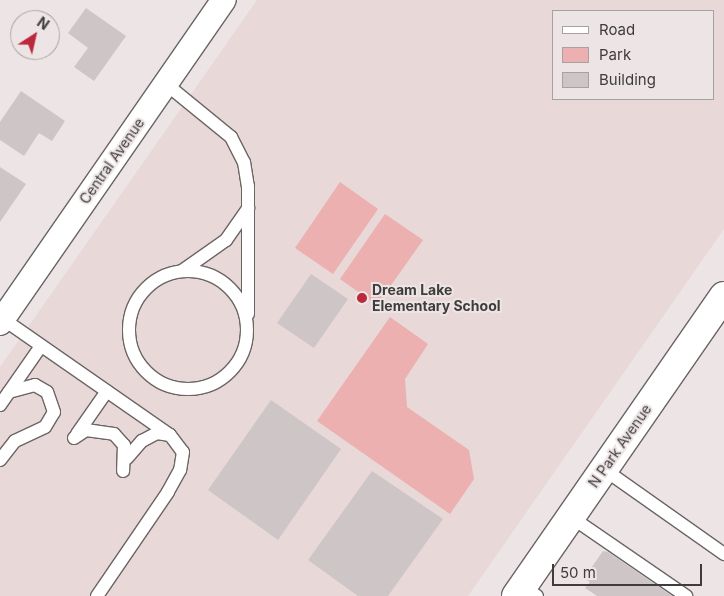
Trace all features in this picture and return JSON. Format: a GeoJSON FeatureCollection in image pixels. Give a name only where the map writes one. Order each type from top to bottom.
{"type":"FeatureCollection","features":[{"type":"Feature","properties":{"kind":"main road","name":"N Park Avenue"},"geometry":{"type":"LineString","coordinates":[[525,593],[571,517],[724,296]]}},
{"type":"Feature","properties":{"kind":"street","name":"Central Avenue"},"geometry":{"type":"LineString","coordinates":[[1,321],[224,0]]}},
{"type":"Feature","properties":{"kind":"lane"},"geometry":{"type":"LineString","coordinates":[[166,84],[231,137],[244,162],[248,208],[248,330],[245,351],[219,382],[179,389],[144,371],[129,337],[133,309],[148,286],[182,271],[226,240],[248,208]]}},
{"type":"Feature","properties":{"kind":"lane"},"geometry":{"type":"LineString","coordinates":[[182,271],[219,279],[234,292],[248,330]]}},
{"type":"Feature","properties":{"kind":"lane"},"geometry":{"type":"LineString","coordinates":[[1,321],[41,346],[170,435],[183,452],[180,470],[96,596]]}},
{"type":"Feature","properties":{"kind":"lane"},"geometry":{"type":"LineString","coordinates":[[0,405],[41,346]]}},
{"type":"Feature","properties":{"kind":"lane"},"geometry":{"type":"LineString","coordinates":[[0,460],[15,441],[46,427],[54,412],[47,392],[35,385],[9,392]]}},
{"type":"Feature","properties":{"kind":"lane"},"geometry":{"type":"LineString","coordinates":[[107,391],[74,438],[86,430],[114,434],[124,445],[127,458]]}},
{"type":"Feature","properties":{"kind":"lane"},"geometry":{"type":"LineString","coordinates":[[123,471],[127,458],[142,441],[157,433],[170,435]]}},
{"type":"Feature","properties":{"kind":"lane"},"geometry":{"type":"LineString","coordinates":[[605,470],[724,554]]}},
{"type":"Feature","properties":{"kind":"lane"},"geometry":{"type":"LineString","coordinates":[[571,517],[686,596]]}},
{"type":"Feature","properties":{"kind":"shaded area","name":"Dream Lake Elementary School"},"geometry":{"type":"Polygon","coordinates":[[[257,0],[724,0],[724,229],[468,596],[0,596],[0,367],[257,0]]]}},
{"type":"Feature","properties":{"kind":"green space"},"geometry":{"type":"Polygon","coordinates":[[[340,182],[378,209],[333,274],[295,248],[340,182]]]}},
{"type":"Feature","properties":{"kind":"green space"},"geometry":{"type":"Polygon","coordinates":[[[385,214],[423,240],[377,305],[340,279],[385,214]]]}},
{"type":"Feature","properties":{"kind":"green space"},"geometry":{"type":"Polygon","coordinates":[[[390,317],[428,344],[405,379],[407,407],[469,450],[474,479],[450,514],[317,421],[390,317]]]}},
{"type":"Feature","properties":{"kind":"building"},"geometry":{"type":"Polygon","coordinates":[[[86,8],[126,36],[94,81],[74,67],[88,48],[68,33],[86,8]]]}},
{"type":"Feature","properties":{"kind":"building"},"geometry":{"type":"Polygon","coordinates":[[[21,91],[65,121],[52,141],[39,133],[24,156],[0,140],[0,122],[21,91]]]}},
{"type":"Feature","properties":{"kind":"building"},"geometry":{"type":"Polygon","coordinates":[[[0,167],[26,184],[0,222],[0,167]]]}},
{"type":"Feature","properties":{"kind":"building"},"geometry":{"type":"Polygon","coordinates":[[[311,274],[348,299],[314,348],[277,323],[311,274]]]}},
{"type":"Feature","properties":{"kind":"building"},"geometry":{"type":"Polygon","coordinates":[[[271,400],[341,449],[278,540],[208,490],[271,400]]]}},
{"type":"Feature","properties":{"kind":"building"},"geometry":{"type":"Polygon","coordinates":[[[372,471],[443,519],[388,596],[358,596],[308,560],[372,471]]]}},
{"type":"Feature","properties":{"kind":"building"},"geometry":{"type":"Polygon","coordinates":[[[603,551],[608,552],[672,596],[597,596],[585,588],[590,582],[584,578],[603,551]]]}},
{"type":"Feature","properties":{"kind":"place","name":"Dream Lake Elementary School"},"geometry":{"type":"Point","coordinates":[362,298]}}]}
